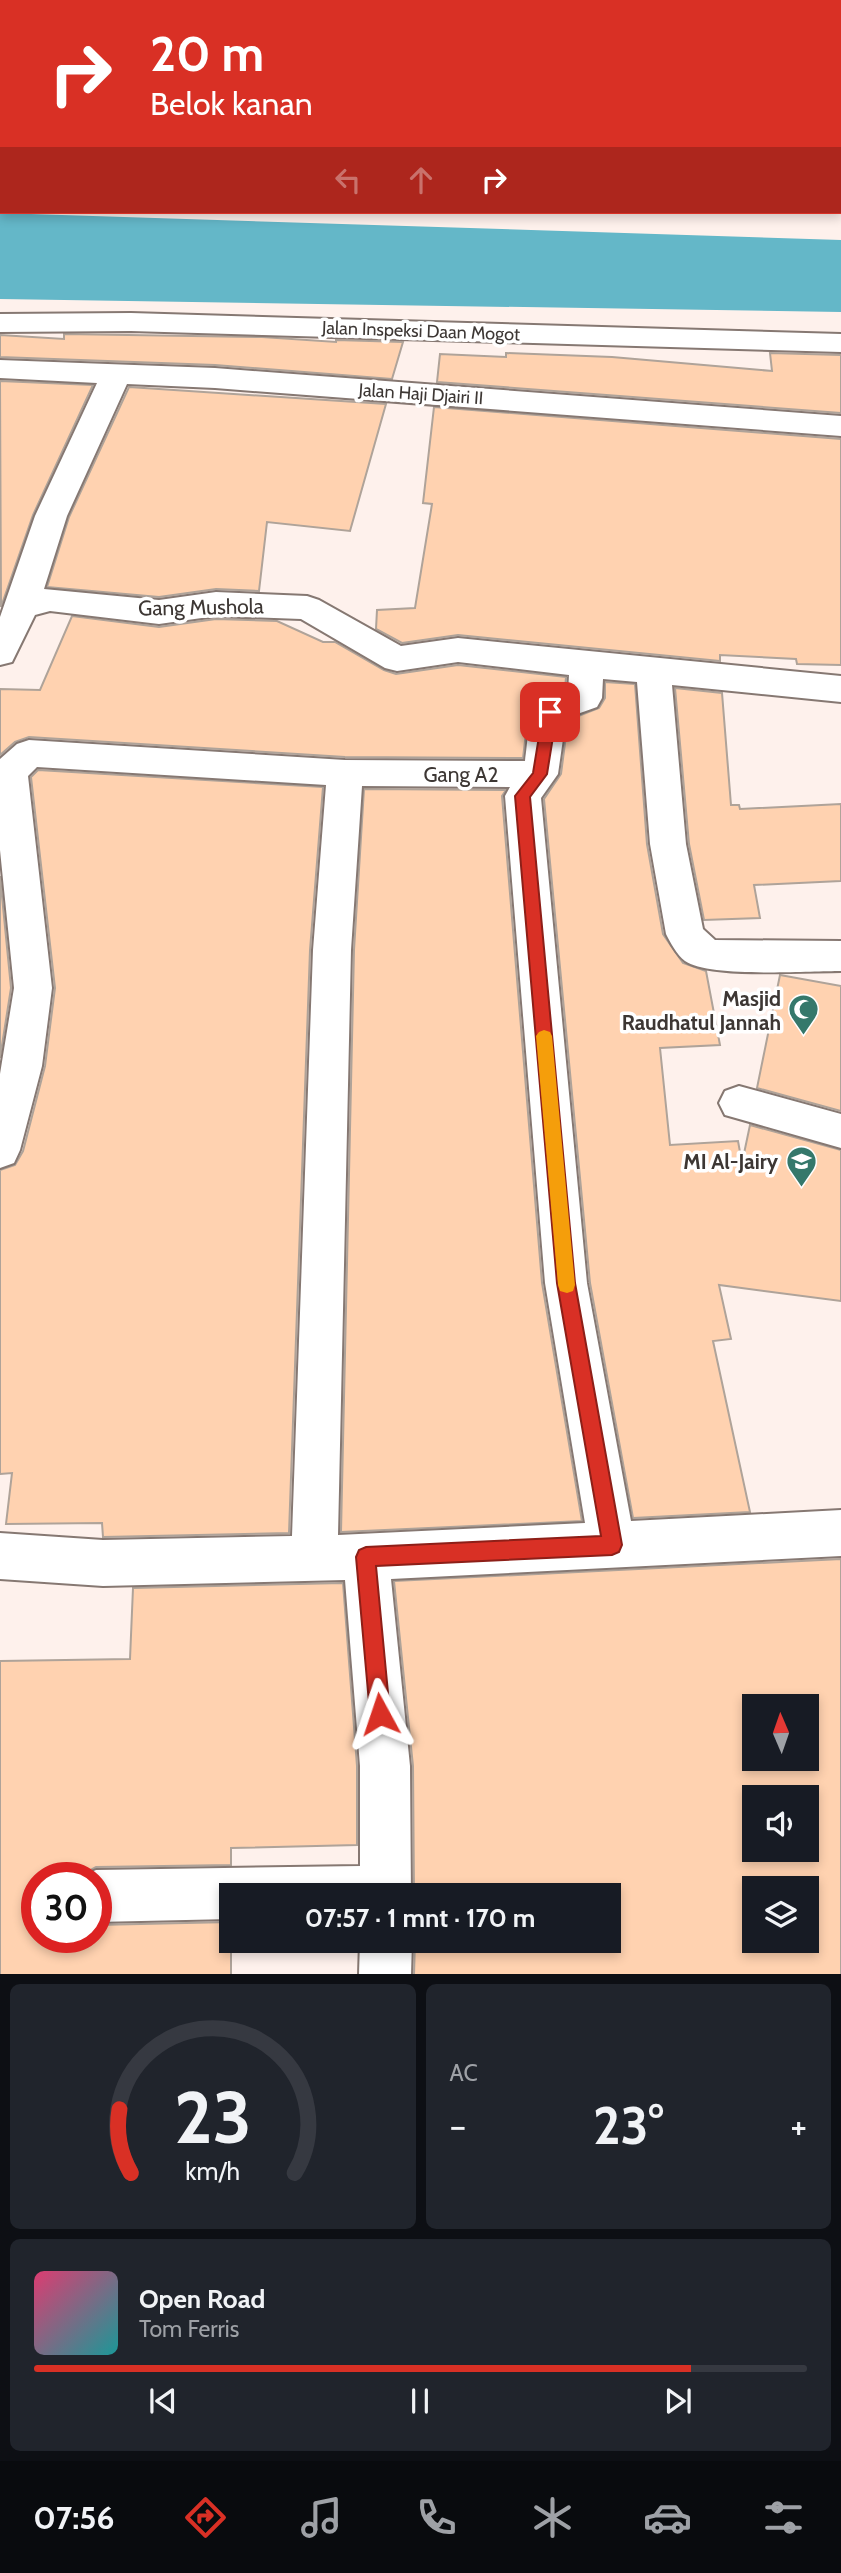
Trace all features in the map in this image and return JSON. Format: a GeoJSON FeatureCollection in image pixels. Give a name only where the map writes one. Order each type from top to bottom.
{"type":"FeatureCollection","features":[{"type":"Feature","properties":{"kind":"street","name":"Jalan Inspeksi Daan Mogot"},"geometry":{"type":"LineString","coordinates":[[0,323],[131,322],[841,343]]}},
{"type":"Feature","properties":{"kind":"street","name":"Jalan Haji Djairi II"},"geometry":{"type":"LineString","coordinates":[[0,369],[215,378],[841,426]]}},
{"type":"Feature","properties":{"kind":"street"},"geometry":{"type":"LineString","coordinates":[[0,653],[22,606],[51,516],[116,374]]}},
{"type":"Feature","properties":{"kind":"street","name":"Gang Mushola"},"geometry":{"type":"LineString","coordinates":[[22,606],[50,599],[159,612],[216,604],[307,608],[397,659],[458,650],[586,665]]}},
{"type":"Feature","properties":{"kind":"street"},"geometry":{"type":"LineString","coordinates":[[612,1545],[566,1283],[523,796],[540,774],[550,712],[553,708],[580,702],[585,698],[586,665],[653,669],[841,689]]}},
{"type":"Feature","properties":{"kind":"street"},"geometry":{"type":"LineString","coordinates":[[653,669],[668,844],[685,934],[698,950],[715,954],[841,956]]}},
{"type":"Feature","properties":{"kind":"street","name":"Gang A2"},"geometry":{"type":"LineString","coordinates":[[5,772],[29,752],[345,773],[540,774]]}},
{"type":"Feature","properties":{"kind":"street"},"geometry":{"type":"LineString","coordinates":[[0,1150],[22,1066],[33,988],[5,772]]}},
{"type":"Feature","properties":{"kind":"street"},"geometry":{"type":"LineString","coordinates":[[314,1557],[331,950],[345,773]]}},
{"type":"Feature","properties":{"kind":"street"},"geometry":{"type":"LineString","coordinates":[[739,1103],[841,1131]]}},
{"type":"Feature","properties":{"kind":"street"},"geometry":{"type":"LineString","coordinates":[[0,1556],[103,1563],[366,1557],[841,1533]]}},
{"type":"Feature","properties":{"kind":"street"},"geometry":{"type":"LineString","coordinates":[[366,1557],[385,1766],[386,1883]]}},
{"type":"Feature","properties":{"kind":"street"},"geometry":{"type":"LineString","coordinates":[[112,1896],[219,1895]]}},
{"type":"Feature","properties":{"kind":"street"},"geometry":{"type":"LineString","coordinates":[[385,1974],[386,1953]]}},
{"type":"Feature","properties":{"kind":"water"},"geometry":{"type":"Polygon","coordinates":[[[0,214],[841,240],[841,312],[0,299],[0,214]]]}},
{"type":"Feature","properties":{"kind":"building"},"geometry":{"type":"Polygon","coordinates":[[[64,334],[403,342],[392,379],[215,365],[0,357],[0,335],[64,339],[64,334]]]}},
{"type":"Feature","properties":{"kind":"building"},"geometry":{"type":"Polygon","coordinates":[[[506,353],[612,357],[772,371],[770,353],[841,355],[841,413],[437,382],[440,354],[506,357],[506,353]]]}},
{"type":"Feature","properties":{"kind":"building"},"geometry":{"type":"Polygon","coordinates":[[[0,381],[93,385],[33,515],[1,607],[0,381]]]}},
{"type":"Feature","properties":{"kind":"building"},"geometry":{"type":"Polygon","coordinates":[[[129,387],[386,404],[350,531],[267,522],[259,591],[216,589],[159,597],[47,587],[69,517],[129,387]]]}},
{"type":"Feature","properties":{"kind":"building"},"geometry":{"type":"Polygon","coordinates":[[[434,407],[841,439],[841,665],[797,664],[796,659],[720,655],[720,661],[458,635],[402,643],[376,629],[377,610],[415,608],[432,504],[423,503],[434,407]]]}},
{"type":"Feature","properties":{"kind":"building"},"geometry":{"type":"Polygon","coordinates":[[[72,616],[159,627],[216,619],[277,621],[323,642],[335,642],[396,674],[458,665],[566,677],[565,690],[542,699],[534,706],[527,724],[523,758],[345,757],[29,737],[15,742],[0,755],[0,689],[40,690],[72,616]]]}},
{"type":"Feature","properties":{"kind":"building"},"geometry":{"type":"Polygon","coordinates":[[[605,682],[635,684],[647,844],[663,934],[683,963],[706,971],[720,1045],[660,1048],[670,1145],[738,1141],[742,1163],[750,1125],[841,1150],[841,1301],[719,1285],[731,1339],[713,1341],[750,1512],[633,1518],[590,1283],[544,799],[561,774],[568,720],[599,708],[605,698],[605,682]]]}},
{"type":"Feature","properties":{"kind":"building"},"geometry":{"type":"Polygon","coordinates":[[[675,688],[722,693],[731,805],[739,805],[740,809],[841,804],[841,881],[754,885],[760,918],[704,920],[689,844],[675,688]]]}},
{"type":"Feature","properties":{"kind":"building"},"geometry":{"type":"Polygon","coordinates":[[[38,770],[323,787],[310,950],[289,1533],[103,1537],[102,1523],[6,1524],[12,1473],[0,1474],[0,1170],[15,1165],[23,1151],[45,1066],[55,988],[31,777],[38,770]]]}},
{"type":"Feature","properties":{"kind":"building"},"geometry":{"type":"Polygon","coordinates":[[[364,789],[506,790],[502,796],[542,1283],[582,1521],[341,1532],[354,950],[364,789]]]}},
{"type":"Feature","properties":{"kind":"building"},"geometry":{"type":"Polygon","coordinates":[[[0,876],[11,988],[0,1058],[0,876]]]}},
{"type":"Feature","properties":{"kind":"building","name":"Masjid Raudhatul Jannah"},"geometry":{"type":"Polygon","coordinates":[[[780,975],[841,986],[841,1111],[757,1088],[780,975]]]}},
{"type":"Feature","properties":{"kind":"building"},"geometry":{"type":"Polygon","coordinates":[[[841,1559],[841,1974],[414,1974],[415,1953],[621,1953],[621,1883],[414,1883],[413,1766],[394,1581],[841,1559]]]}},
{"type":"Feature","properties":{"kind":"building"},"geometry":{"type":"Polygon","coordinates":[[[343,1583],[357,1766],[357,1845],[231,1848],[231,1865],[112,1867],[112,1862],[21,1862],[21,1953],[112,1953],[112,1925],[219,1922],[219,1953],[231,1953],[231,1974],[0,1974],[0,1661],[130,1659],[133,1588],[343,1583]]]}},
{"type":"Feature","properties":{"kind":"slow traffic"},"geometry":{"type":"LineString","coordinates":[[544,1036],[567,1285]]}},
{"type":"Feature","properties":{"kind":"place","name":"Masjid Raudhatul Jannah"},"geometry":{"type":"Point","coordinates":[804,1037]}},
{"type":"Feature","properties":{"kind":"place","name":"MI Al-Jairy"},"geometry":{"type":"Point","coordinates":[801,1188]}},
{"type":"Feature","properties":{"kind":"route"},"geometry":{"type":"LineString","coordinates":[[380,1714],[366,1557],[612,1545],[566,1283],[523,796],[540,774],[550,712]]}}]}
